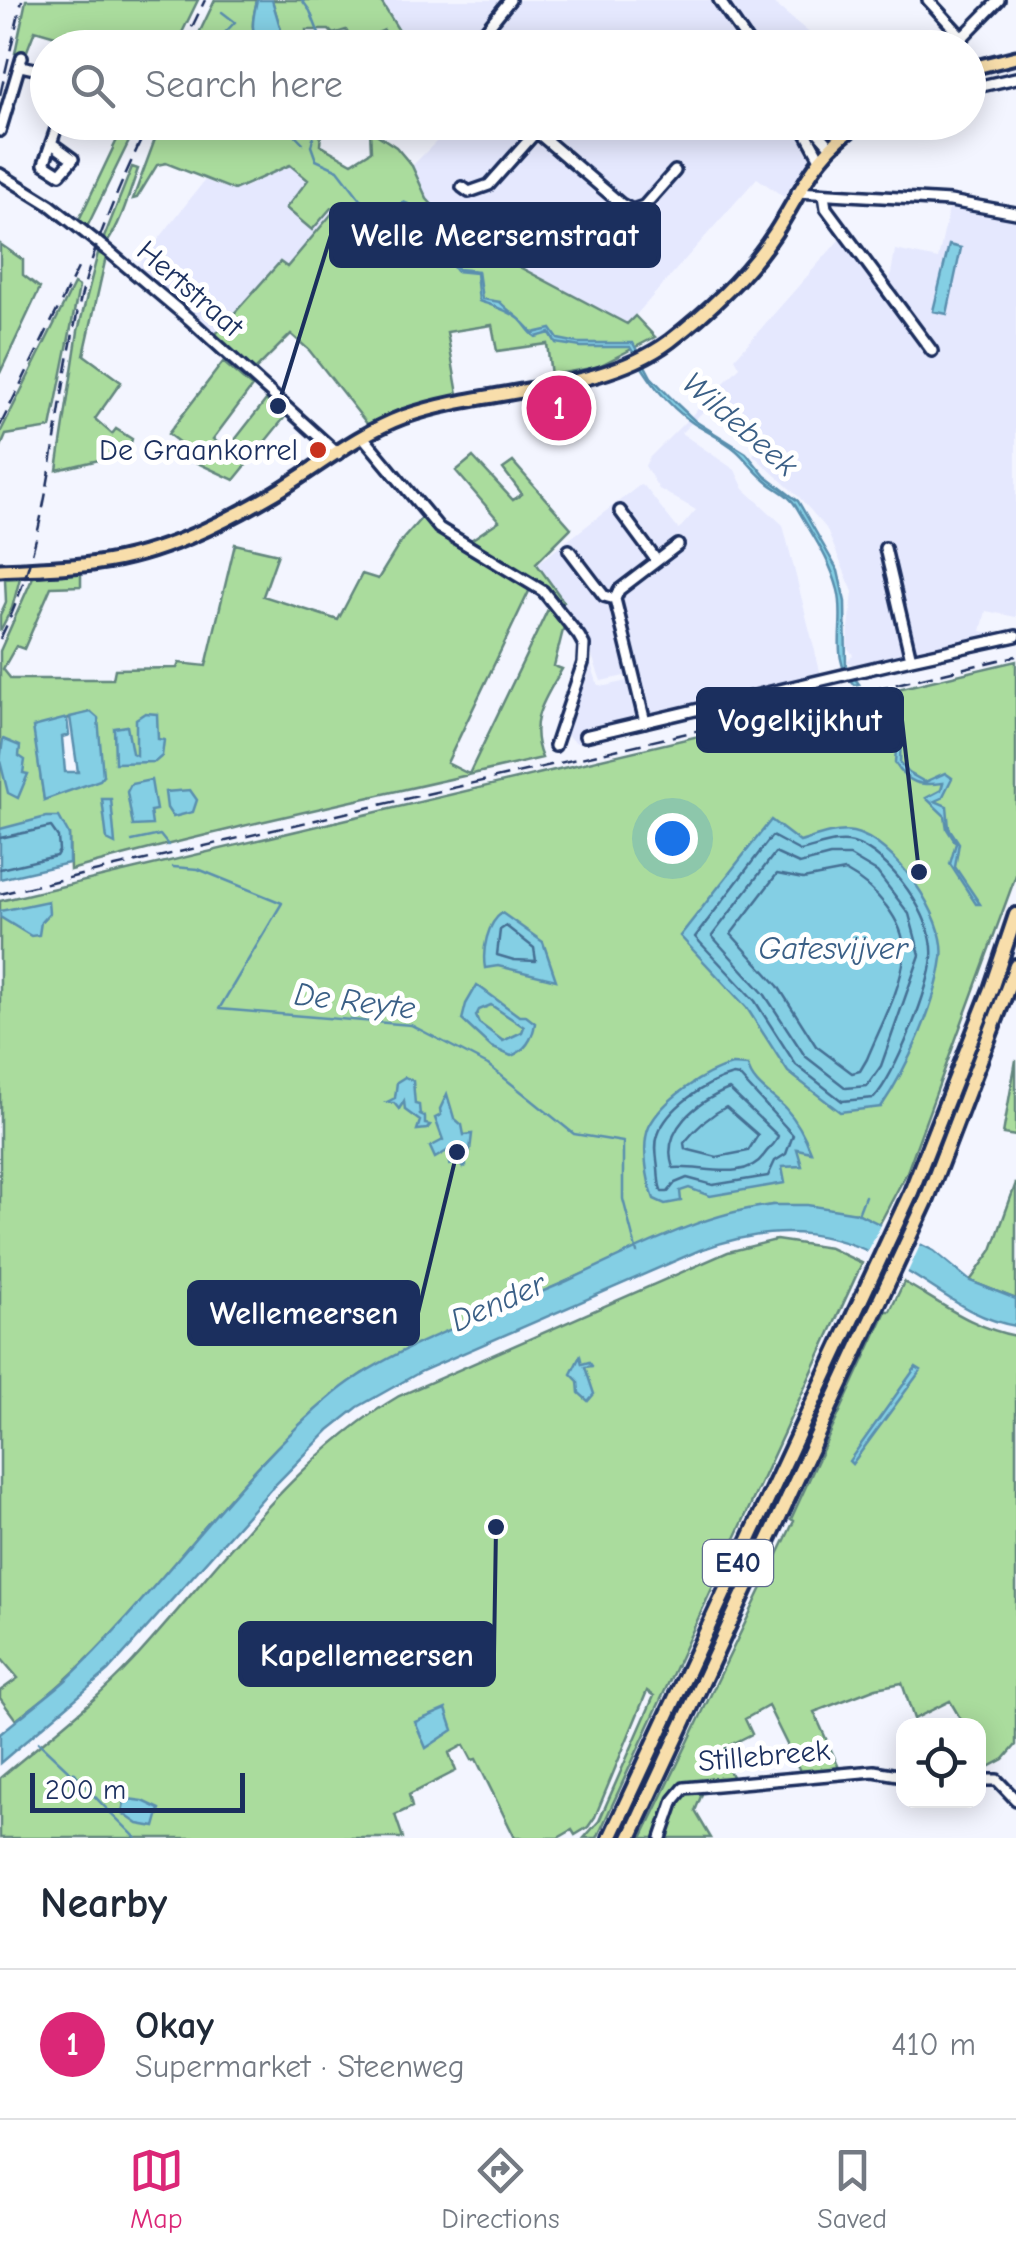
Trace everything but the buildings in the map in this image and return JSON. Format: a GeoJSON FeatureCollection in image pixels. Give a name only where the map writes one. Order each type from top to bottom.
{"type":"FeatureCollection","features":[{"type":"Feature","properties":{"kind":"highway","name":"E40"},"geometry":{"type":"LineString","coordinates":[[610,1838],[911,1192],[942,1119],[1014,921]]}},
{"type":"Feature","properties":{"kind":"highway","name":"E40"},"geometry":{"type":"LineString","coordinates":[[630,1838],[927,1199],[1016,966]]}},
{"type":"Feature","properties":{"kind":"main road"},"geometry":{"type":"LineString","coordinates":[[986,64],[1016,57]]}},
{"type":"Feature","properties":{"kind":"main road"},"geometry":{"type":"LineString","coordinates":[[0,570],[99,563],[160,548],[264,500],[399,419],[597,376],[641,360],[685,329],[742,277],[776,232],[819,158],[838,140]]}},
{"type":"Feature","properties":{"kind":"street"},"geometry":{"type":"LineString","coordinates":[[486,30],[510,0]]}},
{"type":"Feature","properties":{"kind":"street"},"geometry":{"type":"LineString","coordinates":[[719,0],[740,30]]}},
{"type":"Feature","properties":{"kind":"street"},"geometry":{"type":"LineString","coordinates":[[928,0],[956,30]]}},
{"type":"Feature","properties":{"kind":"street"},"geometry":{"type":"LineString","coordinates":[[969,30],[999,0]]}},
{"type":"Feature","properties":{"kind":"street"},"geometry":{"type":"LineString","coordinates":[[0,131],[22,61],[30,66]]}},
{"type":"Feature","properties":{"kind":"street"},"geometry":{"type":"LineString","coordinates":[[986,85],[1016,78]]}},
{"type":"Feature","properties":{"kind":"street"},"geometry":{"type":"LineString","coordinates":[[462,187],[469,192],[489,185],[529,140]]}},
{"type":"Feature","properties":{"kind":"street"},"geometry":{"type":"LineString","coordinates":[[545,140],[632,210],[644,206],[675,172]]}},
{"type":"Feature","properties":{"kind":"street"},"geometry":{"type":"LineString","coordinates":[[810,140],[819,158]]}},
{"type":"Feature","properties":{"kind":"street"},"geometry":{"type":"LineString","coordinates":[[825,140],[830,146]]}},
{"type":"Feature","properties":{"kind":"street","name":"Hertstraat"},"geometry":{"type":"LineString","coordinates":[[0,174],[50,205],[132,271],[338,454]]}},
{"type":"Feature","properties":{"kind":"street"},"geometry":{"type":"LineString","coordinates":[[798,192],[950,201],[1016,213]]}},
{"type":"Feature","properties":{"kind":"street"},"geometry":{"type":"LineString","coordinates":[[824,196],[826,208],[932,351]]}},
{"type":"Feature","properties":{"kind":"street"},"geometry":{"type":"LineString","coordinates":[[364,438],[439,528],[544,591],[579,636],[584,645],[583,663],[555,746]]}},
{"type":"Feature","properties":{"kind":"street"},"geometry":{"type":"LineString","coordinates":[[620,511],[657,561]]}},
{"type":"Feature","properties":{"kind":"street"},"geometry":{"type":"LineString","coordinates":[[645,722],[614,599],[619,590],[678,545]]}},
{"type":"Feature","properties":{"kind":"street"},"geometry":{"type":"LineString","coordinates":[[885,548],[911,659]]}},
{"type":"Feature","properties":{"kind":"street"},"geometry":{"type":"LineString","coordinates":[[569,550],[604,596],[614,599]]}},
{"type":"Feature","properties":{"kind":"street"},"geometry":{"type":"LineString","coordinates":[[585,736],[1016,636]]}},
{"type":"Feature","properties":{"kind":"street","name":"Stillebreek"},"geometry":{"type":"LineString","coordinates":[[661,1838],[674,1800],[688,1786],[874,1771],[896,1775]]}},
{"type":"Feature","properties":{"kind":"street"},"geometry":{"type":"LineString","coordinates":[[986,1780],[998,1780],[1016,1800]]}},
{"type":"Feature","properties":{"kind":"shaded area"},"geometry":{"type":"Polygon","coordinates":[[[380,0],[770,0],[806,30],[399,30],[380,0]]]}},
{"type":"Feature","properties":{"kind":"shaded area"},"geometry":{"type":"Polygon","coordinates":[[[438,140],[822,140],[784,197],[757,178],[628,324],[461,236],[427,199],[412,166],[438,140]]]}},
{"type":"Feature","properties":{"kind":"shaded area"},"geometry":{"type":"Polygon","coordinates":[[[290,165],[309,180],[287,208],[335,210],[287,268],[279,263],[215,335],[136,268],[205,180],[223,187],[245,187],[290,165]]]}},
{"type":"Feature","properties":{"kind":"shaded area"},"geometry":{"type":"Polygon","coordinates":[[[949,209],[1016,220],[1016,617],[986,611],[981,631],[991,637],[854,667],[847,661],[853,655],[847,647],[853,592],[826,528],[753,455],[767,433],[713,402],[681,433],[735,470],[744,489],[783,525],[821,675],[654,714],[648,710],[639,712],[635,719],[582,731],[584,742],[577,743],[563,733],[588,655],[598,685],[630,680],[638,711],[648,709],[622,602],[609,610],[617,621],[629,675],[601,681],[590,650],[592,644],[537,564],[640,485],[678,529],[681,527],[696,510],[659,489],[645,466],[649,458],[740,367],[735,358],[840,239],[866,274],[890,280],[895,250],[938,259],[949,209]]]}},
{"type":"Feature","properties":{"kind":"green space"},"geometry":{"type":"Polygon","coordinates":[[[26,0],[198,0],[183,30],[30,30],[25,56],[15,53],[26,0]]]}},
{"type":"Feature","properties":{"kind":"green space"},"geometry":{"type":"Polygon","coordinates":[[[215,0],[257,0],[253,30],[201,30],[215,0]]]}},
{"type":"Feature","properties":{"kind":"green space"},"geometry":{"type":"Polygon","coordinates":[[[272,0],[380,0],[399,30],[306,30],[281,30],[272,0]]]}},
{"type":"Feature","properties":{"kind":"green space"},"geometry":{"type":"Polygon","coordinates":[[[117,140],[130,140],[86,229],[78,222],[117,140]]]}},
{"type":"Feature","properties":{"kind":"green space"},"geometry":{"type":"Polygon","coordinates":[[[155,140],[320,140],[320,145],[352,163],[371,151],[370,140],[385,140],[412,166],[427,199],[461,236],[627,324],[635,316],[655,337],[597,367],[551,375],[547,344],[497,351],[492,325],[447,332],[458,394],[401,409],[368,425],[309,350],[291,334],[255,370],[215,335],[280,262],[287,267],[335,210],[331,208],[312,230],[286,208],[308,180],[290,165],[234,190],[166,163],[157,165],[133,199],[155,140]]]}},
{"type":"Feature","properties":{"kind":"green space"},"geometry":{"type":"Polygon","coordinates":[[[132,167],[138,169],[107,243],[103,240],[132,167]]]}},
{"type":"Feature","properties":{"kind":"green space"},"geometry":{"type":"Polygon","coordinates":[[[0,244],[23,260],[23,275],[40,288],[0,373],[0,244]]]}},
{"type":"Feature","properties":{"kind":"green space"},"geometry":{"type":"Polygon","coordinates":[[[98,253],[106,257],[84,355],[121,382],[95,419],[112,434],[116,429],[132,439],[130,446],[124,446],[124,454],[57,470],[78,331],[98,253]]]}},
{"type":"Feature","properties":{"kind":"green space"},"geometry":{"type":"Polygon","coordinates":[[[74,284],[79,287],[51,428],[6,435],[0,449],[0,433],[74,284]]]}},
{"type":"Feature","properties":{"kind":"green space"},"geometry":{"type":"Polygon","coordinates":[[[223,362],[252,387],[213,439],[227,450],[266,400],[285,417],[234,480],[178,454],[184,446],[168,434],[223,362]]]}},
{"type":"Feature","properties":{"kind":"green space"},"geometry":{"type":"Polygon","coordinates":[[[473,457],[513,500],[522,494],[503,469],[513,462],[571,528],[536,563],[564,602],[561,604],[528,575],[465,544],[499,521],[456,471],[473,457]]]}},
{"type":"Feature","properties":{"kind":"green space"},"geometry":{"type":"Polygon","coordinates":[[[424,515],[448,540],[532,585],[447,763],[469,774],[551,603],[565,622],[554,666],[562,669],[537,722],[542,758],[246,825],[70,870],[69,835],[0,829],[0,651],[33,577],[81,573],[81,586],[51,587],[24,649],[16,646],[3,669],[11,679],[113,679],[115,669],[177,668],[179,663],[206,666],[235,544],[278,554],[263,596],[338,620],[362,574],[378,579],[402,540],[424,515]],[[91,712],[34,728],[44,799],[103,776],[91,712]]]}},
{"type":"Feature","properties":{"kind":"green space"},"geometry":{"type":"Polygon","coordinates":[[[20,578],[12,608],[0,631],[0,615],[6,602],[5,579],[20,578]]]}},
{"type":"Feature","properties":{"kind":"green space"},"geometry":{"type":"Polygon","coordinates":[[[1016,661],[1016,875],[907,1172],[879,1225],[857,1213],[773,1205],[726,1215],[643,1247],[363,1373],[281,1443],[102,1644],[16,1720],[0,1698],[0,1691],[18,1678],[0,1657],[0,901],[1016,661]]]}},
{"type":"Feature","properties":{"kind":"green space"},"geometry":{"type":"Polygon","coordinates":[[[1016,1060],[1016,1136],[1003,1134],[1016,1060]]]}},
{"type":"Feature","properties":{"kind":"green space"},"geometry":{"type":"Polygon","coordinates":[[[1016,1183],[1016,1299],[970,1281],[992,1250],[1016,1183]]]}},
{"type":"Feature","properties":{"kind":"green space"},"geometry":{"type":"Polygon","coordinates":[[[776,1240],[830,1248],[862,1263],[597,1838],[584,1838],[599,1821],[654,1696],[647,1691],[595,1817],[575,1835],[572,1830],[558,1838],[515,1838],[476,1759],[472,1760],[464,1745],[449,1753],[456,1771],[409,1795],[412,1807],[395,1815],[403,1838],[0,1838],[0,1778],[118,1677],[290,1483],[361,1421],[399,1396],[728,1252],[776,1240]]]}},
{"type":"Feature","properties":{"kind":"green space"},"geometry":{"type":"Polygon","coordinates":[[[904,1282],[971,1321],[1016,1336],[1016,1745],[1004,1759],[987,1768],[986,1718],[960,1718],[950,1701],[914,1718],[902,1683],[876,1688],[814,1712],[840,1770],[802,1775],[768,1706],[745,1719],[752,1734],[720,1750],[734,1781],[680,1786],[659,1838],[642,1838],[794,1521],[791,1519],[886,1311],[890,1311],[904,1282]]]}},
{"type":"Feature","properties":{"kind":"green space"},"geometry":{"type":"Polygon","coordinates":[[[704,1789],[695,1811],[711,1838],[666,1838],[681,1794],[704,1789]]]}},
{"type":"Feature","properties":{"kind":"water"},"geometry":{"type":"Polygon","coordinates":[[[257,0],[272,0],[281,30],[253,30],[257,0]]]}},
{"type":"Feature","properties":{"kind":"water"},"geometry":{"type":"Polygon","coordinates":[[[403,202],[408,204],[412,230],[434,247],[450,243],[452,261],[458,269],[478,271],[482,299],[500,302],[533,333],[551,329],[558,339],[578,343],[633,343],[651,377],[677,404],[695,421],[746,453],[765,476],[798,501],[838,571],[845,602],[846,667],[859,684],[854,685],[842,663],[840,602],[835,579],[790,499],[760,476],[741,454],[674,407],[650,379],[630,347],[556,343],[550,333],[536,337],[513,315],[479,301],[476,273],[456,271],[448,260],[450,246],[435,251],[411,233],[406,206],[392,220],[389,213],[403,202]]]}},
{"type":"Feature","properties":{"kind":"water"},"geometry":{"type":"Polygon","coordinates":[[[949,245],[961,248],[947,314],[933,311],[949,245]]]}},
{"type":"Feature","properties":{"kind":"water"},"geometry":{"type":"Polygon","coordinates":[[[868,694],[880,721],[901,735],[900,763],[909,773],[925,782],[945,773],[952,778],[942,798],[935,801],[947,806],[949,828],[959,843],[955,867],[980,904],[976,904],[950,864],[956,843],[947,829],[945,816],[926,798],[941,790],[943,783],[915,782],[900,770],[895,763],[897,735],[876,725],[862,696],[868,694]]]}},
{"type":"Feature","properties":{"kind":"water"},"geometry":{"type":"Polygon","coordinates":[[[91,712],[98,718],[103,776],[44,800],[33,727],[67,718],[69,735],[62,737],[65,772],[78,772],[70,717],[91,712]]]}},
{"type":"Feature","properties":{"kind":"water"},"geometry":{"type":"Polygon","coordinates":[[[145,713],[157,714],[158,739],[164,740],[162,756],[155,762],[115,763],[114,728],[127,726],[132,753],[136,755],[136,719],[145,713]]]}},
{"type":"Feature","properties":{"kind":"water"},"geometry":{"type":"Polygon","coordinates":[[[3,739],[20,746],[19,756],[25,760],[23,773],[28,774],[18,798],[8,793],[0,761],[3,739]]]}},
{"type":"Feature","properties":{"kind":"water"},"geometry":{"type":"Polygon","coordinates":[[[151,780],[156,810],[150,811],[152,825],[133,826],[127,792],[131,784],[151,780]]]}},
{"type":"Feature","properties":{"kind":"water"},"geometry":{"type":"Polygon","coordinates":[[[190,790],[197,800],[193,812],[173,817],[165,792],[190,790]]]}},
{"type":"Feature","properties":{"kind":"water"},"geometry":{"type":"Polygon","coordinates":[[[102,799],[111,799],[115,844],[107,840],[102,799]]]}},
{"type":"Feature","properties":{"kind":"water"},"geometry":{"type":"Polygon","coordinates":[[[59,817],[69,835],[69,863],[0,879],[0,829],[59,817]]]}},
{"type":"Feature","properties":{"kind":"water","name":"Gatesvijver"},"geometry":{"type":"Polygon","coordinates":[[[771,820],[800,842],[840,832],[869,838],[885,849],[915,883],[936,923],[942,958],[934,995],[910,1055],[881,1107],[840,1112],[788,1072],[747,1008],[680,936],[771,820]]]}},
{"type":"Feature","properties":{"kind":"water"},"geometry":{"type":"Polygon","coordinates":[[[48,901],[49,913],[41,922],[39,935],[31,936],[0,917],[0,911],[48,901]]]}},
{"type":"Feature","properties":{"kind":"water"},"geometry":{"type":"Polygon","coordinates":[[[502,913],[543,942],[556,980],[498,966],[485,968],[487,938],[502,913]]]}},
{"type":"Feature","properties":{"kind":"water"},"geometry":{"type":"Polygon","coordinates":[[[477,985],[535,1023],[533,1034],[511,1056],[491,1047],[462,1020],[477,985]],[[491,1005],[479,1010],[476,1016],[479,1023],[503,1041],[522,1032],[524,1027],[491,1005]]]}},
{"type":"Feature","properties":{"kind":"water"},"geometry":{"type":"Polygon","coordinates":[[[732,1065],[748,1066],[758,1084],[794,1119],[811,1152],[797,1149],[802,1166],[782,1167],[785,1183],[710,1196],[689,1188],[680,1191],[681,1201],[665,1204],[654,1199],[646,1163],[649,1127],[685,1088],[732,1065]]]}},
{"type":"Feature","properties":{"kind":"water"},"geometry":{"type":"Polygon","coordinates":[[[405,1077],[413,1081],[415,1104],[425,1117],[425,1124],[430,1125],[427,1129],[417,1130],[420,1121],[405,1110],[404,1101],[399,1109],[387,1102],[395,1098],[397,1082],[405,1077]]]}},
{"type":"Feature","properties":{"kind":"water"},"geometry":{"type":"Polygon","coordinates":[[[447,1094],[464,1135],[472,1134],[463,1168],[458,1162],[450,1165],[447,1151],[435,1158],[430,1147],[443,1140],[435,1118],[441,1115],[447,1094]]]}},
{"type":"Feature","properties":{"kind":"water"},"geometry":{"type":"Polygon","coordinates":[[[773,1205],[807,1205],[857,1213],[934,1251],[970,1281],[1016,1299],[1016,1326],[975,1313],[886,1260],[835,1239],[810,1234],[757,1235],[700,1250],[422,1371],[358,1407],[329,1430],[271,1489],[108,1671],[0,1763],[0,1734],[65,1681],[100,1646],[263,1461],[335,1393],[415,1345],[668,1235],[720,1216],[773,1205]]]}},
{"type":"Feature","properties":{"kind":"water"},"geometry":{"type":"Polygon","coordinates":[[[580,1356],[582,1364],[589,1362],[592,1366],[585,1367],[594,1394],[588,1401],[579,1393],[578,1381],[571,1374],[580,1356]]]}},
{"type":"Feature","properties":{"kind":"water"},"geometry":{"type":"Polygon","coordinates":[[[916,1367],[921,1370],[852,1464],[849,1461],[916,1367]]]}},
{"type":"Feature","properties":{"kind":"water"},"geometry":{"type":"Polygon","coordinates":[[[446,1709],[453,1730],[426,1748],[415,1722],[446,1709]]]}},
{"type":"Feature","properties":{"kind":"water"},"geometry":{"type":"Polygon","coordinates":[[[128,1799],[160,1809],[155,1827],[138,1824],[122,1813],[128,1799]]]}},
{"type":"Feature","properties":{"kind":"pier"},"geometry":{"type":"Polygon","coordinates":[[[883,1221],[923,1239],[906,1276],[865,1257],[883,1221]]]}},
{"type":"Feature","properties":{"kind":"waterway","name":"Wildebeek"},"geometry":{"type":"LineString","coordinates":[[302,0],[317,30]]}},
{"type":"Feature","properties":{"kind":"waterway"},"geometry":{"type":"LineString","coordinates":[[222,12],[235,22],[227,30]]}},
{"type":"Feature","properties":{"kind":"waterway"},"geometry":{"type":"LineString","coordinates":[[300,140],[303,143]]}},
{"type":"Feature","properties":{"kind":"waterway","name":"Wildebeek"},"geometry":{"type":"LineString","coordinates":[[312,140],[316,160],[338,170],[365,205],[390,216]]}},
{"type":"Feature","properties":{"kind":"waterway","name":"Wildebeek"},"geometry":{"type":"LineString","coordinates":[[863,698],[875,715]]}},
{"type":"Feature","properties":{"kind":"waterway","name":"De Reyte"},"geometry":{"type":"LineString","coordinates":[[132,841],[160,835],[168,845]]}},
{"type":"Feature","properties":{"kind":"waterway","name":"De Reyte"},"geometry":{"type":"LineString","coordinates":[[173,867],[198,869],[282,903],[219,1009],[411,1025],[488,1065],[574,1134],[623,1142],[623,1199],[637,1253]]}},
{"type":"Feature","properties":{"kind":"waterway"},"geometry":{"type":"LineString","coordinates":[[858,1214],[865,1196]]}},
{"type":"Feature","properties":{"kind":"waterway"},"geometry":{"type":"LineString","coordinates":[[38,1742],[75,1773],[136,1838]]}},
{"type":"Feature","properties":{"kind":"railway"},"geometry":{"type":"LineString","coordinates":[[0,95],[22,0]]}},
{"type":"Feature","properties":{"kind":"railway"},"geometry":{"type":"LineString","coordinates":[[191,30],[205,0]]}},
{"type":"Feature","properties":{"kind":"railway"},"geometry":{"type":"LineString","coordinates":[[0,639],[17,600],[40,521],[69,356],[90,265],[141,140]]}},
{"type":"Feature","properties":{"kind":"railway"},"geometry":{"type":"LineString","coordinates":[[0,426],[80,264]]}},
{"type":"Feature","properties":{"kind":"railway"},"geometry":{"type":"LineString","coordinates":[[0,894],[1016,656]]}},
{"type":"Feature","properties":{"kind":"place","name":"Welle Meersemstraat"},"geometry":{"type":"Point","coordinates":[278,406]}},
{"type":"Feature","properties":{"kind":"place","name":"Okay"},"geometry":{"type":"Point","coordinates":[559,408]}},
{"type":"Feature","properties":{"kind":"place","name":"De Graankorrel"},"geometry":{"type":"Point","coordinates":[318,450]}},
{"type":"Feature","properties":{"kind":"place","name":"Vogelkijkhut"},"geometry":{"type":"Point","coordinates":[919,872]}},
{"type":"Feature","properties":{"kind":"place","name":"Wellemeersen"},"geometry":{"type":"Point","coordinates":[457,1152]}},
{"type":"Feature","properties":{"kind":"place","name":"Kapellemeersen"},"geometry":{"type":"Point","coordinates":[496,1527]}},
{"type":"Feature","properties":{"kind":"water label","name":"Dender"},"geometry":{"type":"Point","coordinates":[498,1302]}}]}
